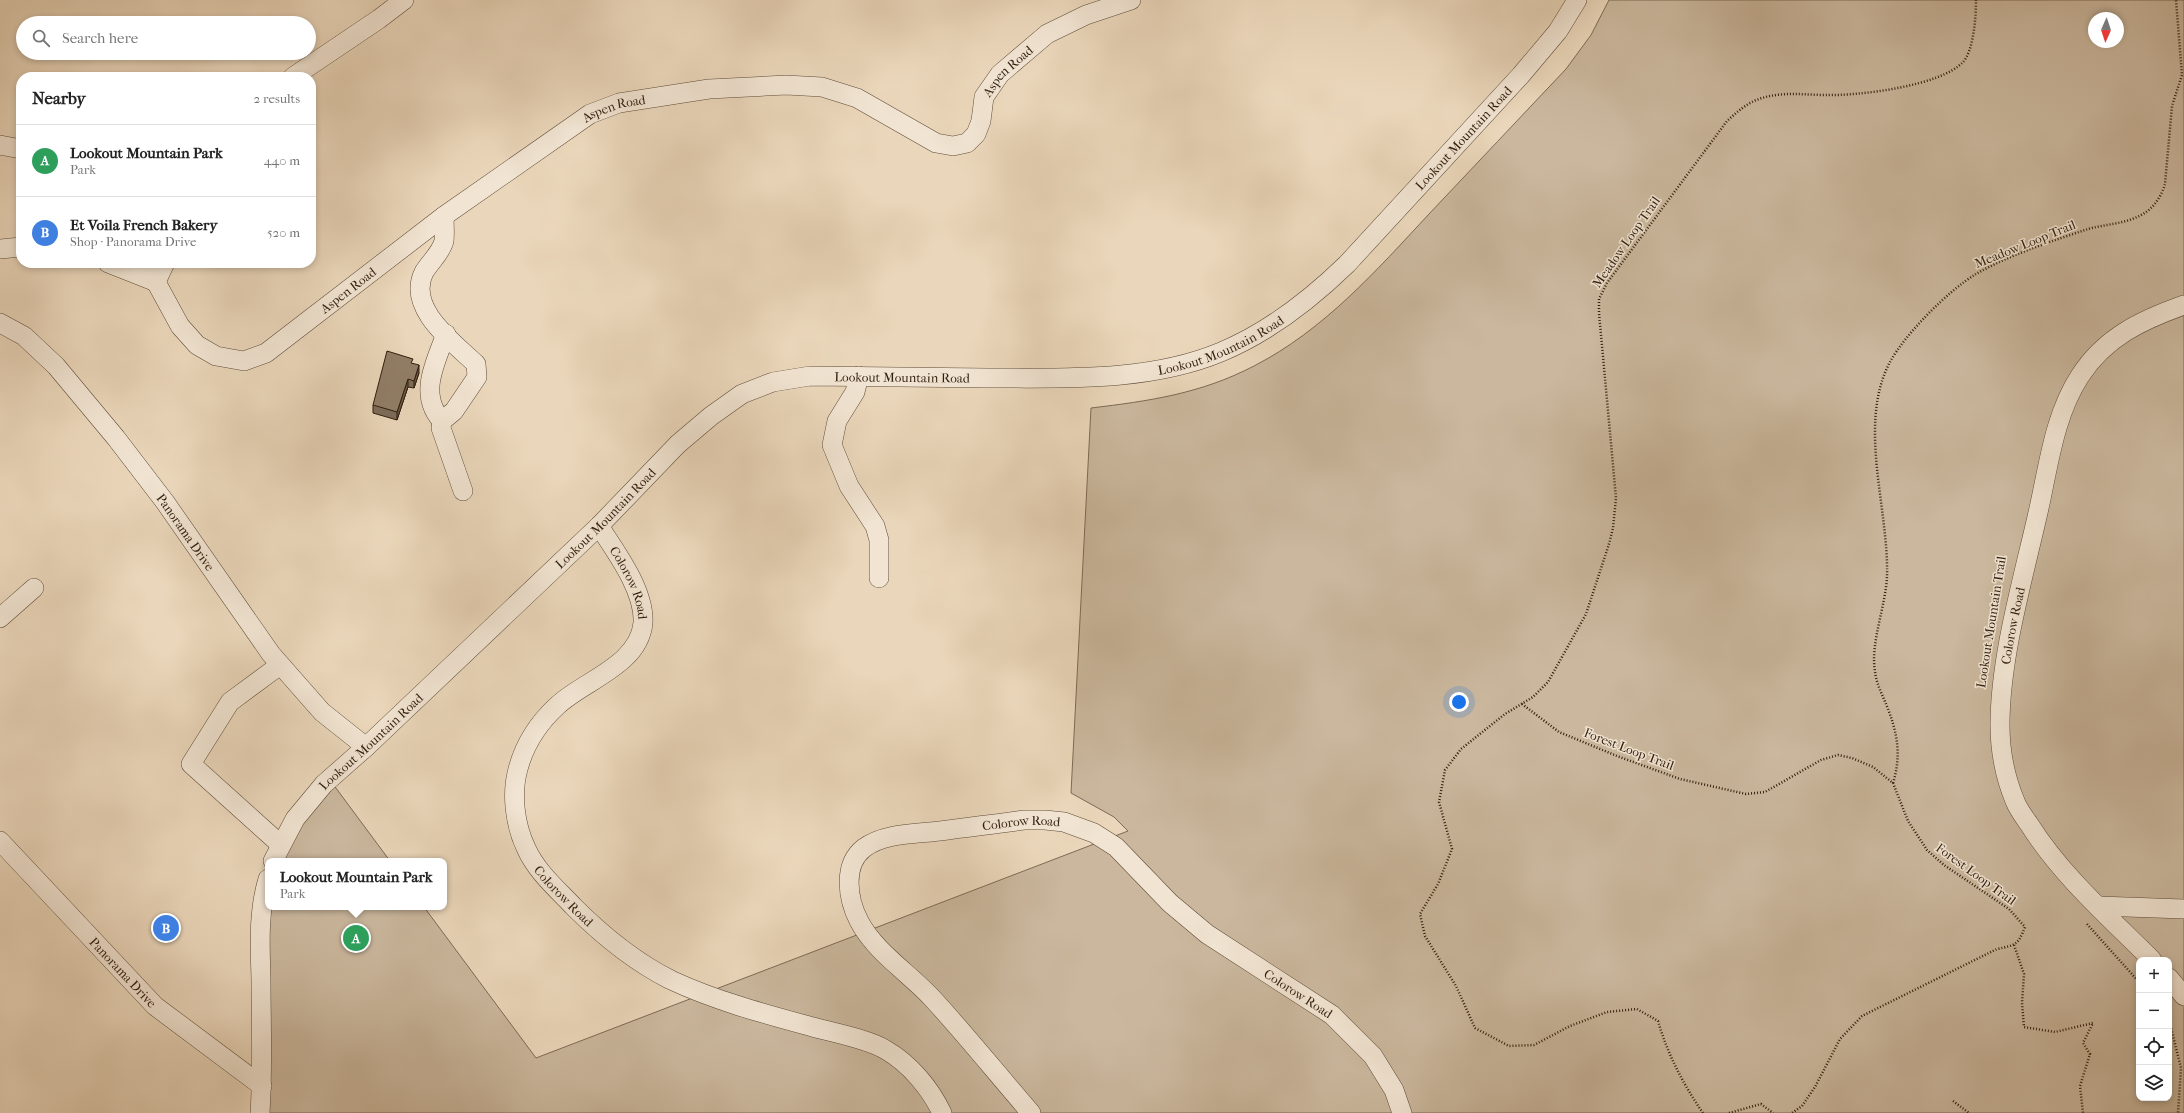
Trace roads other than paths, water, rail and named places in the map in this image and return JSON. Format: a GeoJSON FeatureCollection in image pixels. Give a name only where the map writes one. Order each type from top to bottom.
{"type":"FeatureCollection","features":[{"type":"Feature","properties":{"kind":"street"},"geometry":{"type":"LineString","coordinates":[[300,72],[380,19],[404,0]]}},
{"type":"Feature","properties":{"kind":"street","name":"Aspen Road"},"geometry":{"type":"LineString","coordinates":[[145,268],[156,282],[180,326],[198,345],[216,356],[244,361],[266,353],[444,216],[590,114],[619,102],[709,89],[786,85],[822,87],[857,98],[936,144],[953,146],[967,143],[976,134],[981,122],[984,97],[1006,69],[1047,34],[1086,15],[1131,0]]}},
{"type":"Feature","properties":{"kind":"street","name":"Lookout Mountain Road"},"geometry":{"type":"LineString","coordinates":[[277,853],[295,819],[324,784],[366,747],[487,630],[599,526],[678,444],[711,416],[742,394],[773,382],[810,376],[1064,378],[1121,375],[1182,364],[1221,352],[1285,317],[1317,293],[1347,264],[1520,75],[1558,30],[1577,0]]}},
{"type":"Feature","properties":{"kind":"street"},"geometry":{"type":"LineString","coordinates":[[0,145],[16,148]]}},
{"type":"Feature","properties":{"kind":"street"},"geometry":{"type":"LineString","coordinates":[[444,216],[444,241],[424,272],[420,285],[422,303],[427,315],[478,369],[477,377],[454,411],[442,421],[441,428],[463,491]]}},
{"type":"Feature","properties":{"kind":"street"},"geometry":{"type":"LineString","coordinates":[[0,249],[16,248]]}},
{"type":"Feature","properties":{"kind":"street"},"geometry":{"type":"LineString","coordinates":[[121,268],[156,282],[163,268]]}},
{"type":"Feature","properties":{"kind":"street","name":"Colorow Road"},"geometry":{"type":"LineString","coordinates":[[2149,957],[2098,906],[2042,844],[2015,802],[2005,770],[2000,739],[2003,684],[2030,546],[2055,438],[2068,398],[2088,364],[2107,344],[2134,325],[2184,305]]}},
{"type":"Feature","properties":{"kind":"street","name":"Panorama Drive"},"geometry":{"type":"LineString","coordinates":[[0,323],[24,336],[56,366],[116,438],[165,502],[271,654],[322,712],[366,747]]}},
{"type":"Feature","properties":{"kind":"street"},"geometry":{"type":"LineString","coordinates":[[442,421],[431,406],[430,385],[446,334]]}},
{"type":"Feature","properties":{"kind":"street"},"geometry":{"type":"LineString","coordinates":[[859,376],[855,392],[837,421],[832,445],[849,486],[875,526],[879,540],[879,578]]}},
{"type":"Feature","properties":{"kind":"street","name":"Colorow Road"},"geometry":{"type":"LineString","coordinates":[[599,526],[619,556],[639,595],[642,623],[636,646],[618,663],[580,687],[559,704],[537,726],[524,749],[515,779],[515,811],[526,848],[546,879],[624,952],[671,979],[719,999],[885,1049],[913,1071],[935,1099],[942,1113]]}},
{"type":"Feature","properties":{"kind":"street"},"geometry":{"type":"LineString","coordinates":[[0,618],[34,588]]}},
{"type":"Feature","properties":{"kind":"street"},"geometry":{"type":"LineString","coordinates":[[277,853],[192,764],[230,702],[280,664]]}},
{"type":"Feature","properties":{"kind":"street","name":"Colorow Road"},"geometry":{"type":"LineString","coordinates":[[1031,1113],[931,997],[868,935],[859,922],[852,903],[849,882],[853,864],[857,855],[864,848],[888,838],[1024,820],[1064,822],[1094,833],[1123,853],[1170,903],[1207,934],[1332,1015],[1373,1056],[1394,1090],[1402,1113]]}},
{"type":"Feature","properties":{"kind":"street","name":"Panorama Drive"},"geometry":{"type":"LineString","coordinates":[[2,846],[154,1006],[262,1086]]}},
{"type":"Feature","properties":{"kind":"street"},"geometry":{"type":"LineString","coordinates":[[260,1113],[262,1086],[260,931],[265,890]]}},
{"type":"Feature","properties":{"kind":"street"},"geometry":{"type":"LineString","coordinates":[[2098,906],[2184,909]]}},
{"type":"Feature","properties":{"kind":"street"},"geometry":{"type":"LineString","coordinates":[[2172,982],[2184,996]]}},
{"type":"Feature","properties":{"kind":"place","name":"Et Voila French Bakery"},"geometry":{"type":"Point","coordinates":[166,928]}},
{"type":"Feature","properties":{"kind":"place","name":"Lookout Mountain Park"},"geometry":{"type":"Point","coordinates":[356,938]}}]}
